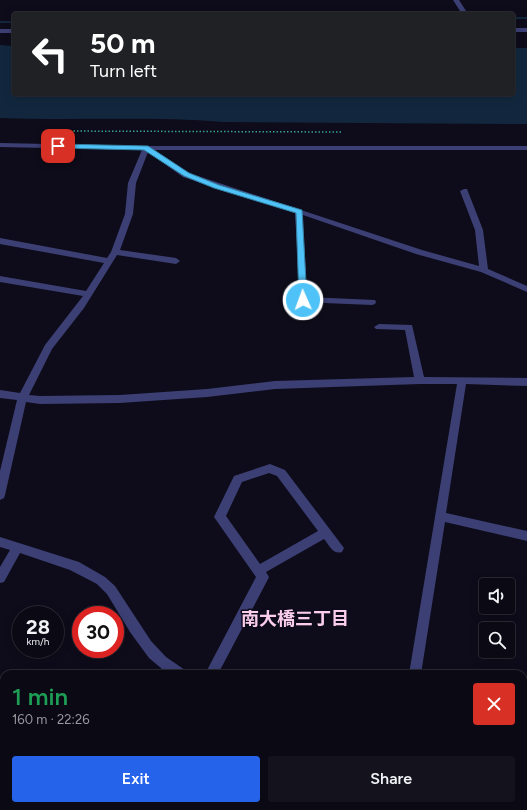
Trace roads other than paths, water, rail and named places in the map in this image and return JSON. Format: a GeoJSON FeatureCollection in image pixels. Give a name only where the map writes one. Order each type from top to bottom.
{"type":"FeatureCollection","features":[{"type":"Feature","properties":{"kind":"street"},"geometry":{"type":"LineString","coordinates":[[456,0],[464,12]]}},
{"type":"Feature","properties":{"kind":"street"},"geometry":{"type":"LineString","coordinates":[[515,30],[527,30]]}},
{"type":"Feature","properties":{"kind":"street"},"geometry":{"type":"LineString","coordinates":[[0,31],[12,32]]}},
{"type":"Feature","properties":{"kind":"street"},"geometry":{"type":"LineString","coordinates":[[0,146],[146,148],[527,148]]}},
{"type":"Feature","properties":{"kind":"street"},"geometry":{"type":"LineString","coordinates":[[146,148],[186,175],[419,252],[484,270],[527,288]]}},
{"type":"Feature","properties":{"kind":"street"},"geometry":{"type":"LineString","coordinates":[[0,495],[22,398],[48,347],[81,306],[115,252],[129,214],[132,183],[146,148]]}},
{"type":"Feature","properties":{"kind":"street"},"geometry":{"type":"LineString","coordinates":[[464,191],[479,230],[484,270]]}},
{"type":"Feature","properties":{"kind":"street"},"geometry":{"type":"LineString","coordinates":[[300,212],[303,300],[372,302]]}},
{"type":"Feature","properties":{"kind":"street"},"geometry":{"type":"LineString","coordinates":[[0,241],[109,261]]}},
{"type":"Feature","properties":{"kind":"street"},"geometry":{"type":"LineString","coordinates":[[115,252],[176,261]]}},
{"type":"Feature","properties":{"kind":"street"},"geometry":{"type":"LineString","coordinates":[[0,279],[88,294]]}},
{"type":"Feature","properties":{"kind":"street"},"geometry":{"type":"LineString","coordinates":[[379,327],[409,327],[420,380]]}},
{"type":"Feature","properties":{"kind":"street"},"geometry":{"type":"LineString","coordinates":[[0,394],[40,400],[120,399],[208,393],[275,385],[420,380],[527,382]]}},
{"type":"Feature","properties":{"kind":"street"},"geometry":{"type":"LineString","coordinates":[[416,670],[462,381]]}},
{"type":"Feature","properties":{"kind":"street"},"geometry":{"type":"LineString","coordinates":[[213,670],[263,577],[220,517],[238,479],[270,468],[281,473],[338,548]]}},
{"type":"Feature","properties":{"kind":"street"},"geometry":{"type":"LineString","coordinates":[[440,516],[527,536]]}},
{"type":"Feature","properties":{"kind":"street"},"geometry":{"type":"LineString","coordinates":[[258,571],[326,532]]}},
{"type":"Feature","properties":{"kind":"street"},"geometry":{"type":"LineString","coordinates":[[0,542],[84,569],[99,580],[111,590],[140,638],[155,657],[174,670]]}},
{"type":"Feature","properties":{"kind":"street"},"geometry":{"type":"LineString","coordinates":[[0,578],[17,548]]}},
{"type":"Feature","properties":{"kind":"water"},"geometry":{"type":"Polygon","coordinates":[[[0,45],[12,46],[12,96],[515,96],[515,48],[527,48],[527,124],[223,122],[167,119],[0,118],[0,45]]]}},
{"type":"Feature","properties":{"kind":"waterway"},"geometry":{"type":"LineString","coordinates":[[515,18],[527,18]]}},
{"type":"Feature","properties":{"kind":"waterway"},"geometry":{"type":"LineString","coordinates":[[0,22],[12,22]]}},
{"type":"Feature","properties":{"kind":"district","name":"南大橋三丁目"},"geometry":{"type":"Point","coordinates":[295,619]}}]}
